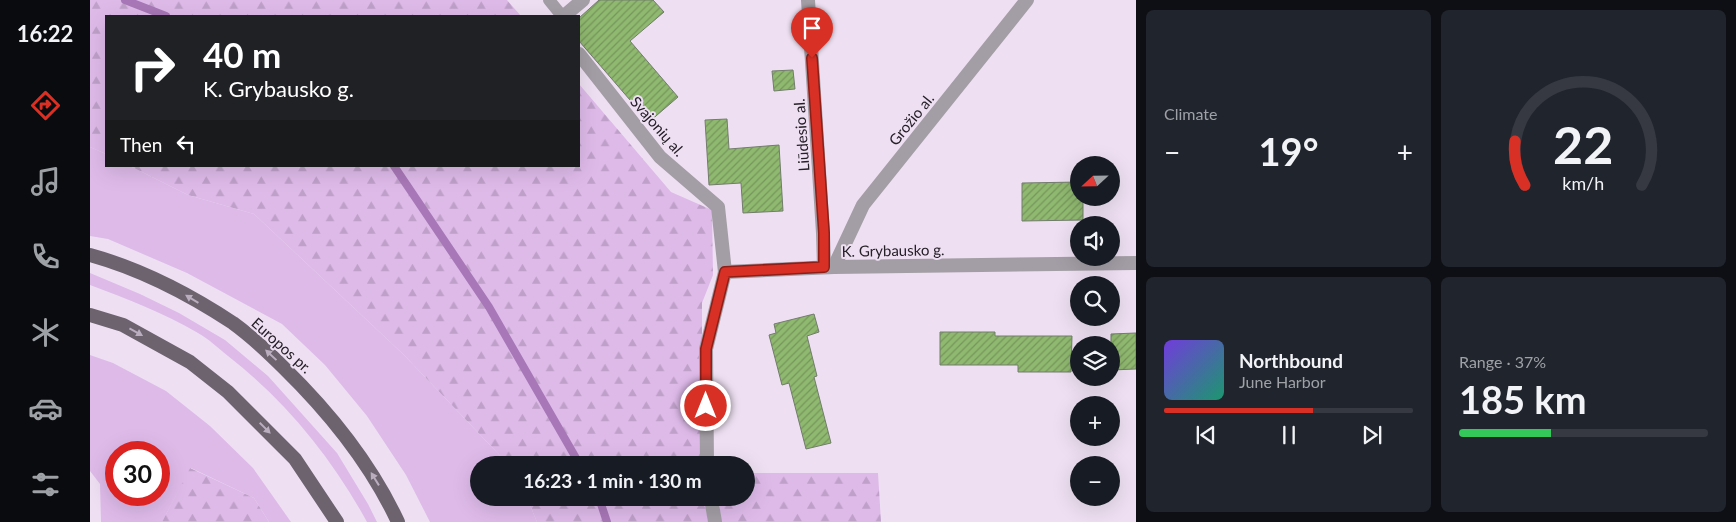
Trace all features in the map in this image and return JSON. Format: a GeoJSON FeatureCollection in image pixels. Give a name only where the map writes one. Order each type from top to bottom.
{"type":"FeatureCollection","features":[{"type":"Feature","properties":{"kind":"main road","name":"Europos pr."},"geometry":{"type":"LineString","coordinates":[[90,255],[112,261],[166,284],[234,324],[269,353],[314,397],[359,455],[388,500],[398,522]]}},
{"type":"Feature","properties":{"kind":"main road"},"geometry":{"type":"LineString","coordinates":[[90,315],[123,325],[190,362],[228,392],[295,459],[338,522]]}},
{"type":"Feature","properties":{"kind":"street"},"geometry":{"type":"LineString","coordinates":[[564,15],[583,0]]}},
{"type":"Feature","properties":{"kind":"street","name":"Liūdesio al."},"geometry":{"type":"LineString","coordinates":[[808,0],[824,233],[829,267]]}},
{"type":"Feature","properties":{"kind":"street","name":"Grožio al."},"geometry":{"type":"LineString","coordinates":[[829,267],[863,205],[1027,0]]}},
{"type":"Feature","properties":{"kind":"street","name":"Svajonių al."},"geometry":{"type":"LineString","coordinates":[[580,55],[660,157],[718,207],[725,272]]}},
{"type":"Feature","properties":{"kind":"street","name":"K. Grybausko g."},"geometry":{"type":"LineString","coordinates":[[725,272],[829,267],[1136,263]]}},
{"type":"Feature","properties":{"kind":"street"},"geometry":{"type":"LineString","coordinates":[[707,456],[706,349],[725,272]]}},
{"type":"Feature","properties":{"kind":"street"},"geometry":{"type":"LineString","coordinates":[[712,506],[715,522]]}},
{"type":"Feature","properties":{"kind":"lane"},"geometry":{"type":"LineString","coordinates":[[549,0],[562,15]]}},
{"type":"Feature","properties":{"kind":"green space"},"geometry":{"type":"Polygon","coordinates":[[[90,0],[507,0],[520,15],[105,15],[105,154],[90,147],[90,0]]]}},
{"type":"Feature","properties":{"kind":"green space"},"geometry":{"type":"Polygon","coordinates":[[[580,85],[671,192],[712,210],[713,275],[702,303],[702,456],[500,456],[403,354],[254,214],[188,195],[132,167],[580,167],[580,85]]]}},
{"type":"Feature","properties":{"kind":"green space"},"geometry":{"type":"Polygon","coordinates":[[[90,147],[105,154],[105,167],[132,167],[188,195],[254,214],[403,354],[500,456],[470,456],[470,506],[530,506],[537,522],[430,522],[406,475],[367,416],[325,365],[282,324],[187,273],[108,239],[90,236],[90,147]]]}},
{"type":"Feature","properties":{"kind":"green space"},"geometry":{"type":"Polygon","coordinates":[[[90,273],[179,313],[225,340],[268,376],[337,453],[377,522],[367,522],[339,475],[323,453],[288,411],[249,373],[206,338],[185,326],[145,307],[90,285],[90,273]]]}},
{"type":"Feature","properties":{"kind":"green space"},"geometry":{"type":"Polygon","coordinates":[[[90,355],[113,363],[166,391],[210,426],[253,468],[291,522],[269,522],[254,498],[191,468],[162,522],[101,522],[100,484],[90,471],[90,355]]]}},
{"type":"Feature","properties":{"kind":"green space"},"geometry":{"type":"Polygon","coordinates":[[[190,468],[254,498],[269,522],[162,522],[190,468]]]}},
{"type":"Feature","properties":{"kind":"green space"},"geometry":{"type":"Polygon","coordinates":[[[755,473],[878,473],[881,522],[721,522],[720,506],[755,506],[755,473]]]}},
{"type":"Feature","properties":{"kind":"green space"},"geometry":{"type":"Polygon","coordinates":[[[530,506],[706,506],[708,522],[537,522],[530,506]]]}},
{"type":"Feature","properties":{"kind":"building"},"geometry":{"type":"Polygon","coordinates":[[[599,0],[653,0],[664,12],[630,41],[678,97],[649,122],[580,42],[580,17],[599,0]]]}},
{"type":"Feature","properties":{"kind":"building"},"geometry":{"type":"Polygon","coordinates":[[[793,70],[795,89],[774,91],[772,71],[793,70]]]}},
{"type":"Feature","properties":{"kind":"building"},"geometry":{"type":"Polygon","coordinates":[[[727,119],[729,149],[779,145],[783,211],[743,213],[741,183],[709,185],[705,120],[727,119]]]}},
{"type":"Feature","properties":{"kind":"building"},"geometry":{"type":"Polygon","coordinates":[[[1070,182],[1070,206],[1083,206],[1083,216],[1070,216],[1070,220],[1022,221],[1022,183],[1070,182]]]}},
{"type":"Feature","properties":{"kind":"building"},"geometry":{"type":"Polygon","coordinates":[[[814,314],[819,332],[807,336],[817,376],[814,377],[831,443],[806,449],[789,383],[782,385],[769,335],[776,333],[774,324],[814,314]]]}},
{"type":"Feature","properties":{"kind":"building"},"geometry":{"type":"Polygon","coordinates":[[[940,332],[995,332],[995,336],[1070,336],[1070,372],[1018,372],[1018,365],[940,365],[940,332]]]}},
{"type":"Feature","properties":{"kind":"building"},"geometry":{"type":"Polygon","coordinates":[[[1136,333],[1136,369],[1120,370],[1120,336],[1111,336],[1111,334],[1136,333]]]}},
{"type":"Feature","properties":{"kind":"waterway"},"geometry":{"type":"LineString","coordinates":[[125,0],[163,15]]}},
{"type":"Feature","properties":{"kind":"waterway"},"geometry":{"type":"LineString","coordinates":[[395,167],[489,307],[575,456]]}},
{"type":"Feature","properties":{"kind":"waterway"},"geometry":{"type":"LineString","coordinates":[[602,506],[607,522]]}},
{"type":"Feature","properties":{"kind":"route"},"geometry":{"type":"LineString","coordinates":[[706,406],[706,349],[725,272],[824,267],[824,233],[812,58]]}}]}
